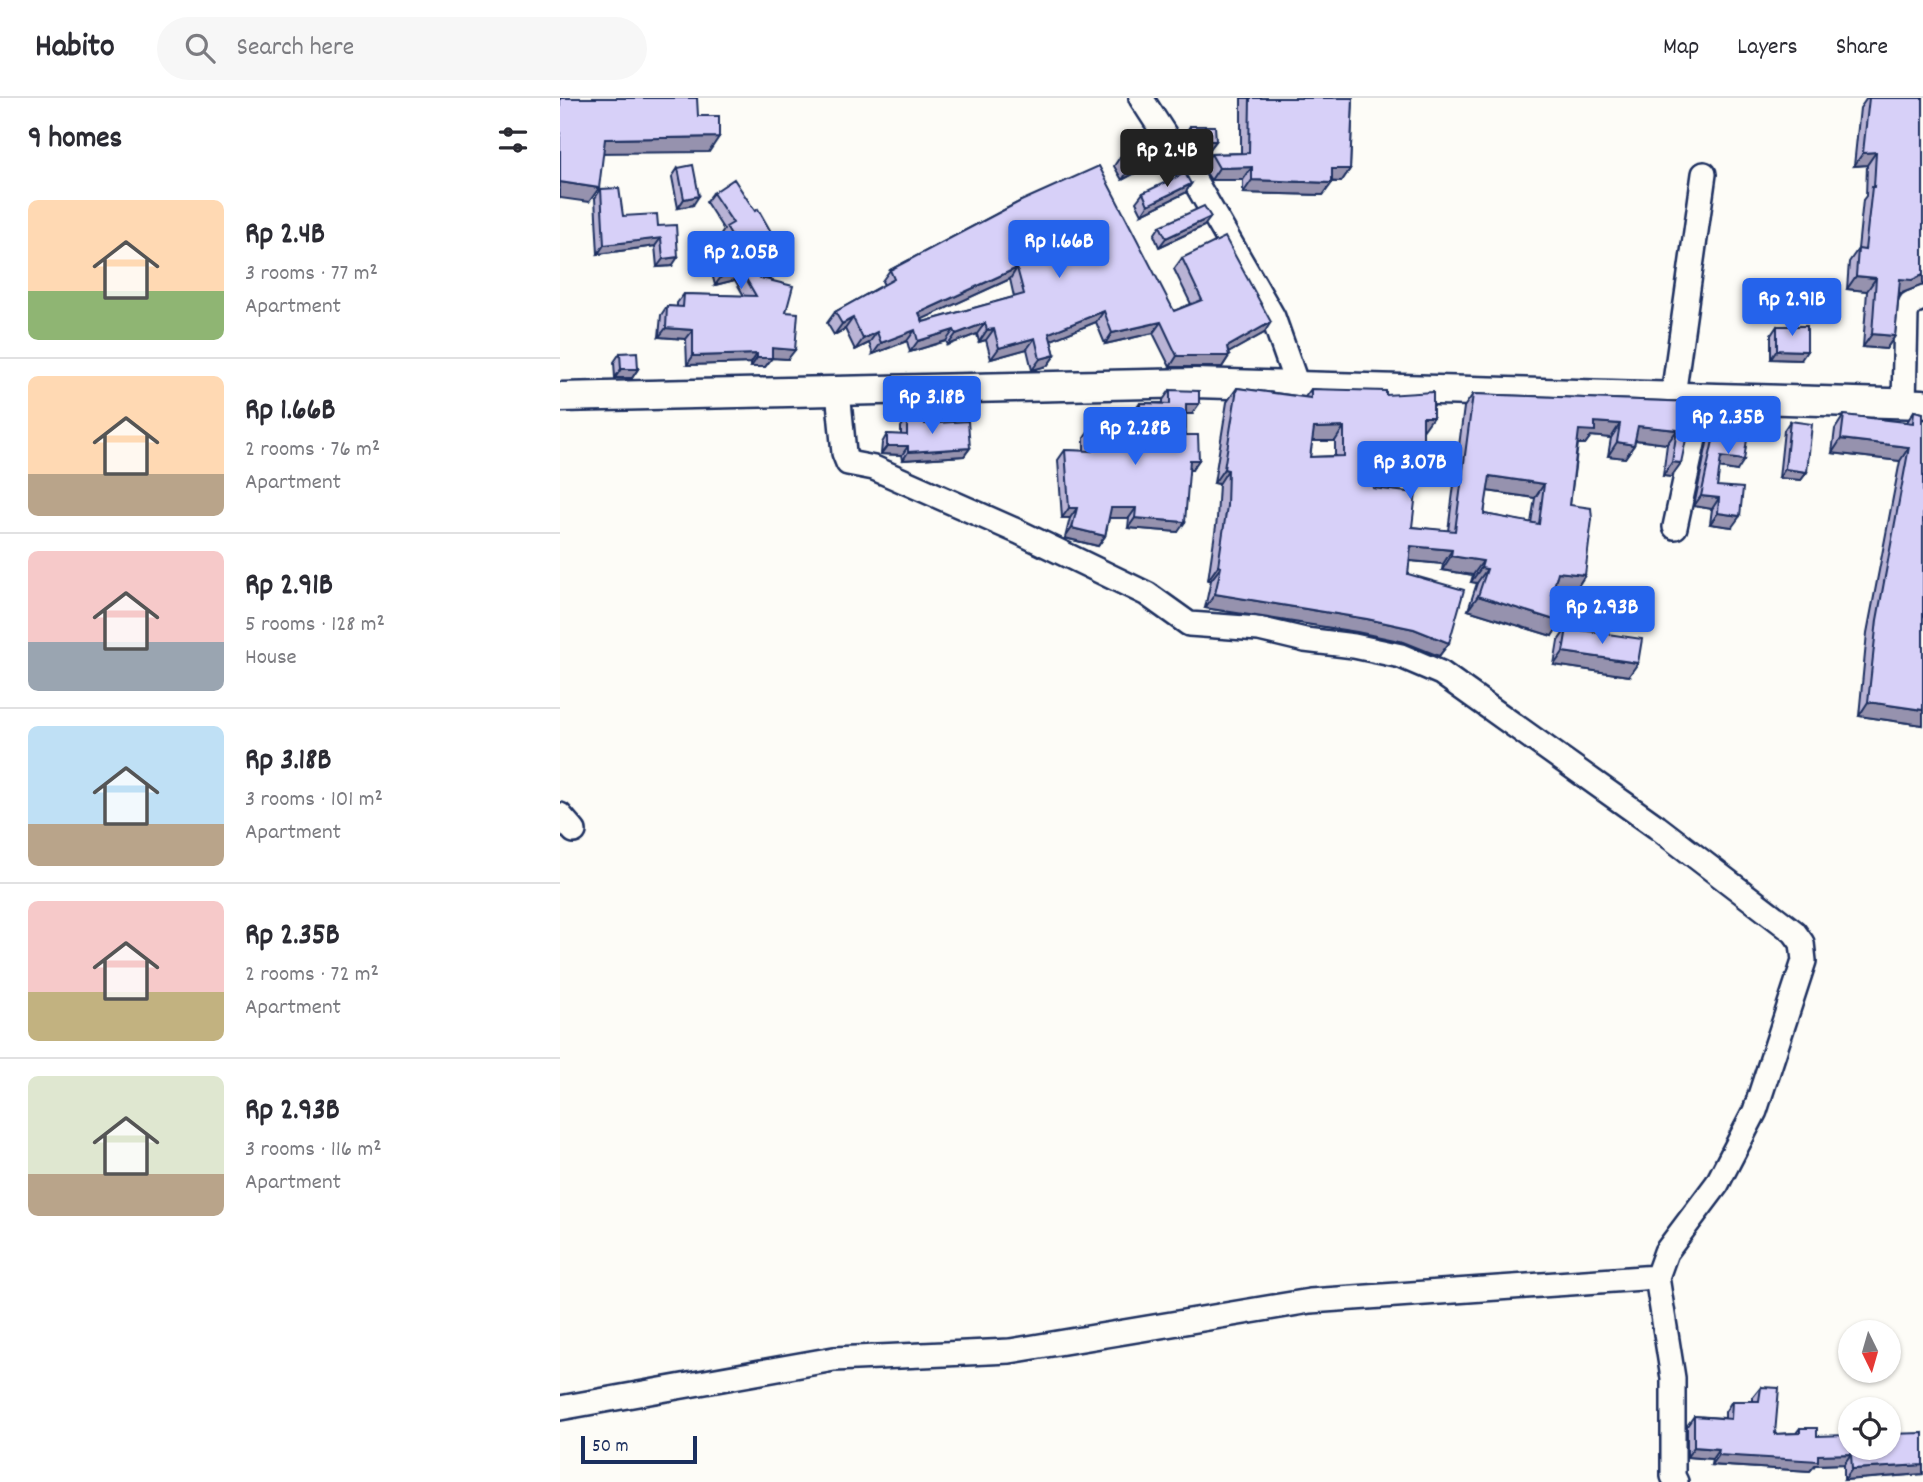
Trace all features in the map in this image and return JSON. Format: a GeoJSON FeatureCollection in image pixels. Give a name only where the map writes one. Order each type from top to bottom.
{"type":"FeatureCollection","features":[{"type":"Feature","properties":{"kind":"main road"},"geometry":{"type":"LineString","coordinates":[[560,397],[1195,383],[1913,404]]}},
{"type":"Feature","properties":{"kind":"street"},"geometry":{"type":"LineString","coordinates":[[1140,98],[1196,183],[1273,317],[1298,388]]}},
{"type":"Feature","properties":{"kind":"street"},"geometry":{"type":"LineString","coordinates":[[1673,396],[1704,174]]}},
{"type":"Feature","properties":{"kind":"street"},"geometry":{"type":"LineString","coordinates":[[1913,404],[1906,313],[1911,303],[1923,298]]}},
{"type":"Feature","properties":{"kind":"street"},"geometry":{"type":"LineString","coordinates":[[838,391],[844,453],[848,463],[874,468],[898,478],[1125,582],[1189,624],[1259,629],[1306,640],[1366,649],[1401,656],[1441,673],[1657,827],[1794,932],[1802,943],[1804,961],[1755,1111],[1717,1184],[1666,1252],[1657,1277],[1673,1378],[1673,1476],[1676,1482]]}},
{"type":"Feature","properties":{"kind":"street"},"geometry":{"type":"LineString","coordinates":[[1675,527],[1703,397]]}},
{"type":"Feature","properties":{"kind":"street"},"geometry":{"type":"LineString","coordinates":[[560,1408],[834,1359],[1010,1352],[1310,1301],[1657,1277]]}},
{"type":"Feature","properties":{"kind":"building"},"geometry":{"type":"Polygon","coordinates":[[[560,98],[697,98],[698,116],[719,116],[719,137],[605,139],[599,188],[560,182],[560,98]]]}},
{"type":"Feature","properties":{"kind":"building"},"geometry":{"type":"Polygon","coordinates":[[[1250,98],[1353,98],[1350,169],[1332,169],[1332,183],[1252,180],[1252,167],[1219,168],[1211,154],[1249,153],[1250,98]]]}},
{"type":"Feature","properties":{"kind":"building"},"geometry":{"type":"Polygon","coordinates":[[[1869,98],[1923,98],[1923,275],[1912,280],[1900,279],[1895,336],[1872,334],[1876,278],[1856,276],[1858,249],[1865,250],[1874,187],[1876,152],[1863,153],[1869,98]]]}},
{"type":"Feature","properties":{"kind":"building"},"geometry":{"type":"Polygon","coordinates":[[[1190,126],[1215,126],[1216,141],[1198,141],[1190,126]]]}},
{"type":"Feature","properties":{"kind":"building"},"geometry":{"type":"Polygon","coordinates":[[[1161,136],[1169,149],[1128,171],[1120,157],[1161,136]]]}},
{"type":"Feature","properties":{"kind":"building"},"geometry":{"type":"Polygon","coordinates":[[[693,165],[699,196],[684,199],[678,168],[693,165]]]}},
{"type":"Feature","properties":{"kind":"building"},"geometry":{"type":"Polygon","coordinates":[[[1099,166],[1174,311],[1202,300],[1182,258],[1225,237],[1271,322],[1227,347],[1229,356],[1177,356],[1161,322],[1112,333],[1104,311],[1049,333],[1055,355],[1040,359],[1035,338],[999,348],[994,329],[987,330],[985,323],[956,334],[954,330],[918,341],[915,330],[881,343],[877,332],[863,339],[853,318],[842,324],[835,312],[894,279],[890,270],[1021,201],[1099,166]],[[1017,268],[919,313],[923,322],[1024,294],[1017,268]]]}},
{"type":"Feature","properties":{"kind":"building"},"geometry":{"type":"Polygon","coordinates":[[[1185,173],[1191,184],[1148,205],[1143,193],[1185,173]]]}},
{"type":"Feature","properties":{"kind":"building"},"geometry":{"type":"Polygon","coordinates":[[[734,179],[755,211],[758,209],[788,262],[761,278],[793,286],[786,312],[798,313],[795,350],[772,348],[772,358],[757,358],[757,354],[693,356],[693,330],[666,328],[667,306],[683,307],[684,294],[756,296],[741,270],[722,276],[712,242],[732,237],[726,227],[733,223],[713,193],[734,179]]]}},
{"type":"Feature","properties":{"kind":"building"},"geometry":{"type":"Polygon","coordinates":[[[619,188],[623,216],[657,214],[658,226],[676,225],[678,257],[663,259],[661,238],[604,245],[601,189],[619,188]]]}},
{"type":"Feature","properties":{"kind":"building"},"geometry":{"type":"Polygon","coordinates":[[[1204,206],[1211,217],[1166,238],[1160,226],[1204,206]]]}},
{"type":"Feature","properties":{"kind":"building"},"geometry":{"type":"Polygon","coordinates":[[[1777,326],[1807,326],[1807,351],[1777,350],[1777,326]]]}},
{"type":"Feature","properties":{"kind":"building"},"geometry":{"type":"Polygon","coordinates":[[[637,352],[638,369],[621,369],[620,353],[637,352]]]}},
{"type":"Feature","properties":{"kind":"building"},"geometry":{"type":"Polygon","coordinates":[[[1237,388],[1311,398],[1311,389],[1386,391],[1386,395],[1433,392],[1433,417],[1423,417],[1423,447],[1404,447],[1403,459],[1373,459],[1373,488],[1416,493],[1412,527],[1455,531],[1473,394],[1694,402],[1681,463],[1672,462],[1677,430],[1638,426],[1634,445],[1617,442],[1620,424],[1595,422],[1595,431],[1579,430],[1570,505],[1591,508],[1592,519],[1585,575],[1558,572],[1552,594],[1569,599],[1561,622],[1478,596],[1487,569],[1481,568],[1483,561],[1451,556],[1452,550],[1411,546],[1408,574],[1464,590],[1449,643],[1414,629],[1367,619],[1215,594],[1221,567],[1218,566],[1227,506],[1228,470],[1224,469],[1237,388]],[[1344,427],[1314,428],[1310,457],[1344,456],[1344,427]],[[1490,476],[1484,514],[1539,524],[1544,484],[1490,476]]]}},
{"type":"Feature","properties":{"kind":"building"},"geometry":{"type":"Polygon","coordinates":[[[1170,390],[1199,391],[1199,404],[1186,404],[1186,435],[1198,435],[1199,460],[1190,460],[1185,522],[1135,518],[1136,508],[1111,508],[1105,536],[1072,528],[1077,508],[1069,508],[1065,450],[1092,451],[1091,428],[1140,426],[1140,403],[1170,404],[1170,390]]]}},
{"type":"Feature","properties":{"kind":"building"},"geometry":{"type":"Polygon","coordinates":[[[1728,404],[1752,405],[1744,460],[1721,457],[1717,486],[1743,488],[1740,516],[1718,513],[1719,498],[1701,496],[1719,413],[1726,415],[1728,404]]]}},
{"type":"Feature","properties":{"kind":"building"},"geometry":{"type":"Polygon","coordinates":[[[1914,411],[1923,413],[1923,710],[1868,702],[1877,620],[1909,447],[1841,439],[1844,415],[1913,423],[1914,411]]]}},
{"type":"Feature","properties":{"kind":"building"},"geometry":{"type":"Polygon","coordinates":[[[925,417],[925,424],[968,421],[970,448],[908,452],[908,446],[887,446],[887,434],[907,435],[907,418],[925,417]]]}},
{"type":"Feature","properties":{"kind":"building"},"geometry":{"type":"Polygon","coordinates":[[[1790,421],[1812,424],[1807,472],[1785,469],[1790,421]]]}},
{"type":"Feature","properties":{"kind":"building"},"geometry":{"type":"Polygon","coordinates":[[[1567,628],[1642,639],[1638,663],[1563,652],[1567,628]]]}},
{"type":"Feature","properties":{"kind":"building"},"geometry":{"type":"Polygon","coordinates":[[[1761,1387],[1779,1388],[1775,1434],[1800,1433],[1800,1428],[1817,1428],[1817,1436],[1838,1435],[1838,1454],[1818,1455],[1818,1461],[1718,1455],[1719,1449],[1694,1447],[1694,1416],[1731,1419],[1732,1401],[1759,1401],[1761,1387]]]}},
{"type":"Feature","properties":{"kind":"building"},"geometry":{"type":"Polygon","coordinates":[[[1923,1433],[1923,1465],[1852,1469],[1851,1460],[1901,1460],[1901,1434],[1923,1433]]]}}]}
